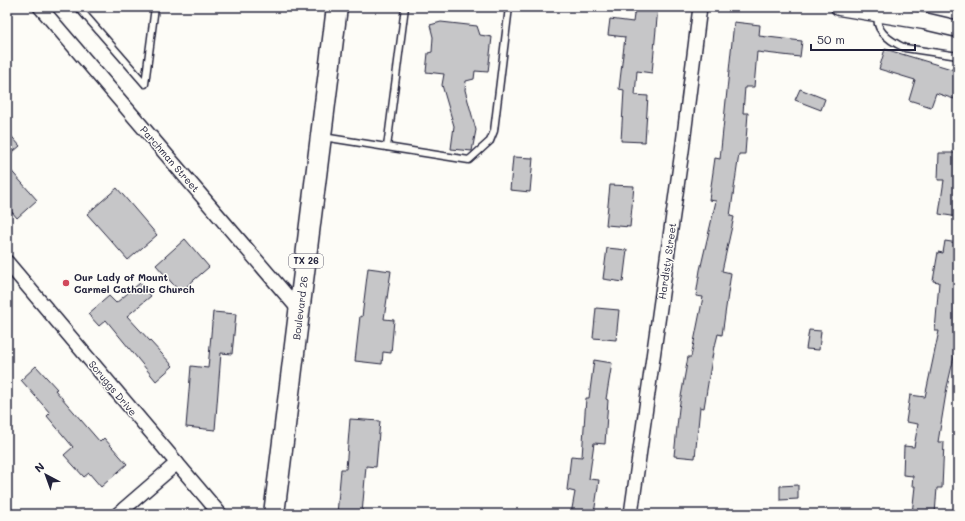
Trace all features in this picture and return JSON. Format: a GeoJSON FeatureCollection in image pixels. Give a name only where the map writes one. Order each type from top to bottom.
{"type":"FeatureCollection","features":[{"type":"Feature","properties":{"kind":"main road","name":"Boulevard 26"},"geometry":{"type":"LineString","coordinates":[[274,514],[337,7]]}},
{"type":"Feature","properties":{"kind":"street","name":"Parchman Street"},"geometry":{"type":"LineString","coordinates":[[40,7],[300,311]]}},
{"type":"Feature","properties":{"kind":"street","name":"Hardisty Street"},"geometry":{"type":"LineString","coordinates":[[630,514],[682,151],[700,7]]}},
{"type":"Feature","properties":{"kind":"street"},"geometry":{"type":"LineString","coordinates":[[840,7],[924,21],[958,29]]}},
{"type":"Feature","properties":{"kind":"street","name":"Scruggs Drive"},"geometry":{"type":"LineString","coordinates":[[10,271],[220,514]]}},
{"type":"Feature","properties":{"kind":"street"},"geometry":{"type":"LineString","coordinates":[[118,514],[177,463]]}},
{"type":"Feature","properties":{"kind":"lane"},"geometry":{"type":"LineString","coordinates":[[78,7],[145,84],[155,7]]}},
{"type":"Feature","properties":{"kind":"lane"},"geometry":{"type":"LineString","coordinates":[[387,147],[405,7]]}},
{"type":"Feature","properties":{"kind":"lane"},"geometry":{"type":"LineString","coordinates":[[321,137],[469,160],[490,141],[494,131],[509,7]]}},
{"type":"Feature","properties":{"kind":"lane"},"geometry":{"type":"LineString","coordinates":[[878,13],[878,24],[881,30],[898,45],[905,48],[958,56]]}},
{"type":"Feature","properties":{"kind":"building"},"geometry":{"type":"Polygon","coordinates":[[[635,7],[658,7],[652,73],[637,71],[635,95],[648,96],[645,142],[621,141],[624,90],[619,89],[625,37],[608,35],[610,19],[633,22],[635,7]]]}},
{"type":"Feature","properties":{"kind":"building"},"geometry":{"type":"Polygon","coordinates":[[[441,22],[477,26],[480,35],[492,37],[488,72],[475,71],[474,79],[466,81],[465,90],[476,130],[472,151],[451,149],[454,126],[442,85],[444,74],[426,72],[428,53],[432,52],[433,37],[430,25],[441,22]]]}},
{"type":"Feature","properties":{"kind":"building"},"geometry":{"type":"Polygon","coordinates":[[[734,22],[760,25],[759,36],[802,41],[800,57],[757,52],[754,87],[745,87],[743,113],[748,113],[745,154],[739,154],[730,216],[734,217],[722,271],[731,273],[722,335],[718,334],[714,346],[704,408],[700,407],[695,458],[674,456],[679,408],[688,357],[691,357],[703,297],[696,296],[700,270],[716,201],[709,200],[715,158],[720,159],[734,22]]]}},
{"type":"Feature","properties":{"kind":"building"},"geometry":{"type":"Polygon","coordinates":[[[885,49],[958,71],[958,86],[954,99],[936,93],[931,107],[909,100],[915,80],[879,69],[885,49]]]}},
{"type":"Feature","properties":{"kind":"building"},"geometry":{"type":"Polygon","coordinates":[[[800,89],[825,99],[821,110],[795,100],[800,89]]]}},
{"type":"Feature","properties":{"kind":"building"},"geometry":{"type":"Polygon","coordinates":[[[7,131],[20,146],[7,157],[7,131]]]}},
{"type":"Feature","properties":{"kind":"building"},"geometry":{"type":"Polygon","coordinates":[[[939,153],[958,153],[958,217],[939,214],[944,180],[938,180],[939,153]]]}},
{"type":"Feature","properties":{"kind":"building"},"geometry":{"type":"Polygon","coordinates":[[[513,157],[533,158],[530,192],[510,190],[513,157]]]}},
{"type":"Feature","properties":{"kind":"building"},"geometry":{"type":"Polygon","coordinates":[[[7,166],[37,200],[17,218],[7,206],[7,166]]]}},
{"type":"Feature","properties":{"kind":"building"},"geometry":{"type":"Polygon","coordinates":[[[610,185],[634,186],[630,227],[606,225],[610,185]]]}},
{"type":"Feature","properties":{"kind":"building"},"geometry":{"type":"Polygon","coordinates":[[[117,188],[157,235],[128,260],[87,214],[117,188]]]}},
{"type":"Feature","properties":{"kind":"building"},"geometry":{"type":"Polygon","coordinates":[[[185,239],[209,267],[180,292],[156,265],[185,239]]]}},
{"type":"Feature","properties":{"kind":"building"},"geometry":{"type":"Polygon","coordinates":[[[945,241],[958,243],[958,299],[954,339],[958,340],[947,387],[938,442],[944,442],[942,488],[937,488],[935,514],[912,514],[915,486],[912,486],[913,476],[903,475],[904,446],[914,447],[918,424],[906,422],[910,395],[925,397],[939,331],[935,331],[939,282],[933,281],[938,252],[943,253],[945,241]]]}},
{"type":"Feature","properties":{"kind":"building"},"geometry":{"type":"Polygon","coordinates":[[[607,248],[627,250],[623,282],[603,279],[607,248]]]}},
{"type":"Feature","properties":{"kind":"building"},"geometry":{"type":"Polygon","coordinates":[[[368,268],[391,271],[384,319],[394,320],[391,353],[383,352],[382,364],[355,361],[360,316],[362,317],[368,268]]]}},
{"type":"Feature","properties":{"kind":"building"},"geometry":{"type":"Polygon","coordinates":[[[140,283],[151,296],[127,316],[173,366],[156,381],[106,320],[99,326],[88,314],[109,296],[116,303],[140,283]]]}},
{"type":"Feature","properties":{"kind":"building"},"geometry":{"type":"Polygon","coordinates":[[[596,308],[619,310],[616,340],[593,338],[596,308]]]}},
{"type":"Feature","properties":{"kind":"building"},"geometry":{"type":"Polygon","coordinates":[[[213,312],[236,314],[232,354],[221,353],[215,430],[186,427],[191,366],[208,368],[213,312]]]}},
{"type":"Feature","properties":{"kind":"building"},"geometry":{"type":"Polygon","coordinates":[[[809,330],[821,331],[819,350],[806,349],[809,330]]]}},
{"type":"Feature","properties":{"kind":"building"},"geometry":{"type":"Polygon","coordinates":[[[594,360],[612,363],[606,399],[608,400],[605,444],[594,443],[589,479],[599,480],[594,514],[571,514],[575,492],[567,490],[571,456],[582,457],[586,398],[589,398],[594,360]]]}},
{"type":"Feature","properties":{"kind":"building"},"geometry":{"type":"Polygon","coordinates":[[[36,366],[57,389],[55,390],[100,442],[104,438],[127,464],[101,487],[89,473],[84,477],[64,455],[73,447],[47,416],[50,413],[21,380],[36,366]]]}},
{"type":"Feature","properties":{"kind":"building"},"geometry":{"type":"Polygon","coordinates":[[[350,419],[380,421],[376,467],[366,466],[362,514],[337,514],[341,469],[346,469],[350,419]]]}},
{"type":"Feature","properties":{"kind":"building"},"geometry":{"type":"Polygon","coordinates":[[[798,485],[798,499],[780,500],[780,486],[798,485]]]}},
{"type":"Feature","properties":{"kind":"place","name":"Our Lady of Mount Carmel Catholic Church"},"geometry":{"type":"Point","coordinates":[66,283]}}]}
